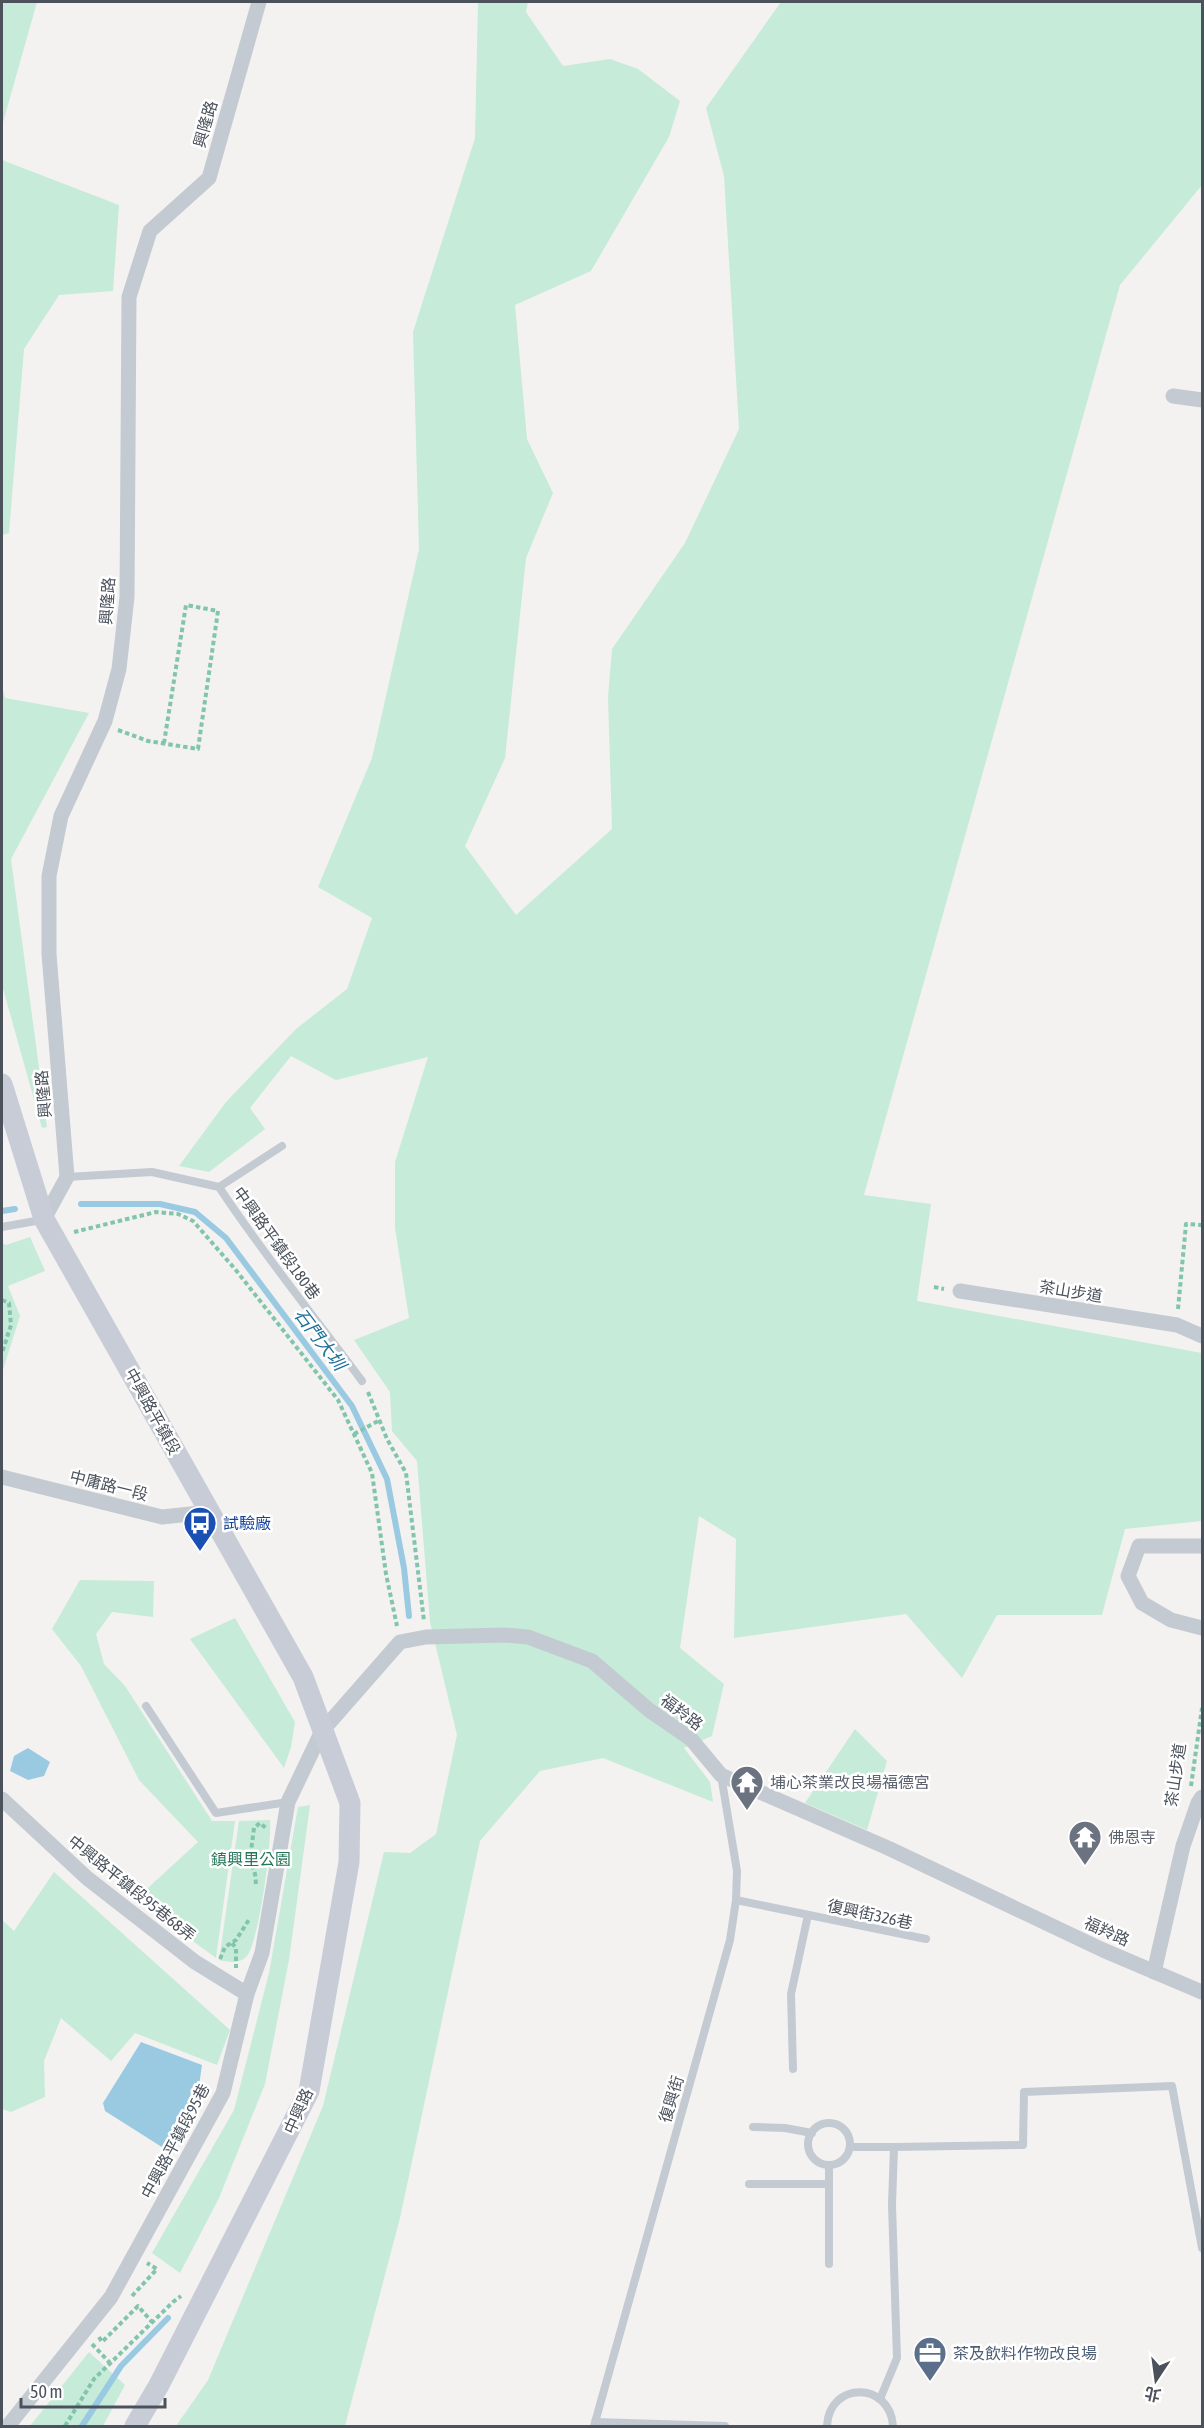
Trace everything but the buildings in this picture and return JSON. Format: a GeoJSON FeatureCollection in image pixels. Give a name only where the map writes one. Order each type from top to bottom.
{"type":"FeatureCollection","features":[{"type":"Feature","properties":{"kind":"street","name":"興隆路"},"geometry":{"type":"LineString","coordinates":[[68,1177],[49,954],[49,876],[61,816],[105,721],[119,669],[127,597],[129,297],[150,231],[209,178],[259,2]]}},
{"type":"Feature","properties":{"kind":"street"},"geometry":{"type":"LineString","coordinates":[[1173,396],[1203,399]]}},
{"type":"Feature","properties":{"kind":"street","name":"中興路平鎮段"},"geometry":{"type":"LineString","coordinates":[[2,1084],[50,1228],[303,1677],[322,1731]]}},
{"type":"Feature","properties":{"kind":"street"},"geometry":{"type":"LineString","coordinates":[[50,1228],[68,1177]]}},
{"type":"Feature","properties":{"kind":"street","name":"茶山步道"},"geometry":{"type":"LineString","coordinates":[[960,1291],[1177,1325],[1203,1336]]}},
{"type":"Feature","properties":{"kind":"street","name":"中庸路一段"},"geometry":{"type":"LineString","coordinates":[[2,1477],[162,1516],[209,1512]]}},
{"type":"Feature","properties":{"kind":"street"},"geometry":{"type":"LineString","coordinates":[[1203,1546],[1139,1546],[1128,1576],[1142,1603],[1171,1620],[1203,1628]]}},
{"type":"Feature","properties":{"kind":"street","name":"福羚路"},"geometry":{"type":"LineString","coordinates":[[400,1642],[426,1637],[504,1635],[528,1637],[592,1661],[649,1710],[691,1739],[721,1775],[888,1848],[1103,1950],[1203,1992]]}},
{"type":"Feature","properties":{"kind":"street"},"geometry":{"type":"LineString","coordinates":[[322,1731],[400,1642]]}},
{"type":"Feature","properties":{"kind":"street","name":"中興路平鎮段95巷"},"geometry":{"type":"LineString","coordinates":[[8,2427],[111,2297],[223,2093],[242,1991],[262,1953],[288,1802],[322,1731]]}},
{"type":"Feature","properties":{"kind":"street","name":"中興路"},"geometry":{"type":"LineString","coordinates":[[135,2427],[159,2385],[309,2091],[350,1862],[350,1803],[322,1731]]}},
{"type":"Feature","properties":{"kind":"street","name":"茶山步道"},"geometry":{"type":"LineString","coordinates":[[1155,1971],[1183,1846],[1198,1803],[1196,1795]]}},
{"type":"Feature","properties":{"kind":"street","name":"中興路平鎮段95巷68弄"},"geometry":{"type":"LineString","coordinates":[[2,1799],[87,1878],[209,1971],[242,1991]]}},
{"type":"Feature","properties":{"kind":"lane"},"geometry":{"type":"LineString","coordinates":[[219,1187],[282,1146]]}},
{"type":"Feature","properties":{"kind":"lane","name":"中興路平鎮段180巷"},"geometry":{"type":"LineString","coordinates":[[68,1177],[153,1172],[219,1187],[248,1231],[271,1258],[362,1380]]}},
{"type":"Feature","properties":{"kind":"lane"},"geometry":{"type":"LineString","coordinates":[[2,1227],[50,1228]]}},
{"type":"Feature","properties":{"kind":"lane"},"geometry":{"type":"LineString","coordinates":[[146,1706],[216,1814],[288,1802]]}},
{"type":"Feature","properties":{"kind":"lane","name":"復興街"},"geometry":{"type":"LineString","coordinates":[[594,2424],[730,1940],[736,1900],[737,1871],[721,1775]]}},
{"type":"Feature","properties":{"kind":"lane","name":"復興街326巷"},"geometry":{"type":"LineString","coordinates":[[736,1900],[926,1939]]}},
{"type":"Feature","properties":{"kind":"lane","name":"復興街326巷"},"geometry":{"type":"LineString","coordinates":[[793,2069],[791,1994],[808,1915]]}},
{"type":"Feature","properties":{"kind":"lane"},"geometry":{"type":"LineString","coordinates":[[850,2147],[1023,2145],[1024,2092],[1172,2086],[1203,2248]]}},
{"type":"Feature","properties":{"kind":"lane"},"geometry":{"type":"LineString","coordinates":[[823,2125],[836,2125],[847,2134],[850,2147],[844,2159],[829,2165],[819,2162],[810,2153],[808,2146],[812,2133],[823,2125]]}},
{"type":"Feature","properties":{"kind":"lane"},"geometry":{"type":"LineString","coordinates":[[753,2127],[784,2128],[812,2133]]}},
{"type":"Feature","properties":{"kind":"lane"},"geometry":{"type":"LineString","coordinates":[[880,2399],[897,2358],[892,2205],[894,2147]]}},
{"type":"Feature","properties":{"kind":"lane"},"geometry":{"type":"LineString","coordinates":[[829,2165],[829,2264]]}},
{"type":"Feature","properties":{"kind":"lane"},"geometry":{"type":"LineString","coordinates":[[749,2184],[828,2184]]}},
{"type":"Feature","properties":{"kind":"lane"},"geometry":{"type":"LineString","coordinates":[[826,2427],[831,2408],[838,2400],[848,2394],[859,2392],[880,2399],[888,2408],[893,2427]]}},
{"type":"Feature","properties":{"kind":"lane"},"geometry":{"type":"LineString","coordinates":[[594,2424],[725,2427]]}},
{"type":"Feature","properties":{"kind":"path"},"geometry":{"type":"LineString","coordinates":[[105,721],[111,728],[148,741],[198,749],[218,611],[186,605],[164,743]]}},
{"type":"Feature","properties":{"kind":"path"},"geometry":{"type":"LineString","coordinates":[[50,1228],[116,1220],[156,1212],[178,1214],[193,1221],[235,1269],[338,1400],[372,1473],[400,1642]]}},
{"type":"Feature","properties":{"kind":"path"},"geometry":{"type":"LineString","coordinates":[[1177,1325],[1186,1224],[1203,1225]]}},
{"type":"Feature","properties":{"kind":"path"},"geometry":{"type":"LineString","coordinates":[[2,1300],[9,1304],[11,1325],[2,1353]]}},
{"type":"Feature","properties":{"kind":"path"},"geometry":{"type":"LineString","coordinates":[[362,1380],[387,1439],[406,1473],[426,1637]]}},
{"type":"Feature","properties":{"kind":"path"},"geometry":{"type":"LineString","coordinates":[[354,1434],[380,1420]]}},
{"type":"Feature","properties":{"kind":"path","name":"茶山步道"},"geometry":{"type":"LineString","coordinates":[[1196,1795],[1203,1708]]}},
{"type":"Feature","properties":{"kind":"path"},"geometry":{"type":"LineString","coordinates":[[255,1890],[255,1874],[250,1859],[254,1826],[260,1823],[264,1825],[267,1830],[266,1847],[280,1851]]}},
{"type":"Feature","properties":{"kind":"path"},"geometry":{"type":"LineString","coordinates":[[209,1971],[223,1957],[225,1947],[236,1940],[251,1913]]}},
{"type":"Feature","properties":{"kind":"path"},"geometry":{"type":"LineString","coordinates":[[232,1943],[236,1948],[242,1991]]}},
{"type":"Feature","properties":{"kind":"path"},"geometry":{"type":"LineString","coordinates":[[65,2427],[94,2379],[152,2322]]}},
{"type":"Feature","properties":{"kind":"path"},"geometry":{"type":"LineString","coordinates":[[81,2333],[110,2363]]}},
{"type":"Feature","properties":{"kind":"green space"},"geometry":{"type":"Polygon","coordinates":[[[2,2],[37,2],[2,126],[2,2]]]}},
{"type":"Feature","properties":{"kind":"green space"},"geometry":{"type":"Polygon","coordinates":[[[478,2],[528,2],[526,12],[563,66],[610,59],[638,69],[680,101],[669,137],[591,271],[515,305],[527,439],[553,493],[526,558],[505,758],[465,846],[516,915],[612,829],[608,697],[612,649],[685,543],[739,429],[724,176],[706,108],[781,2],[1202,2],[1202,185],[1120,285],[864,1195],[931,1204],[917,1301],[1202,1353],[1202,1521],[1125,1529],[1102,1615],[997,1615],[962,1678],[906,1614],[734,1638],[736,1539],[699,1516],[680,1648],[724,1684],[712,1736],[684,1748],[710,1782],[713,1802],[603,1758],[540,1771],[480,1841],[400,2218],[345,2426],[176,2426],[208,2380],[323,2106],[384,1852],[410,1853],[436,1834],[457,1735],[430,1622],[417,1461],[392,1431],[390,1392],[354,1340],[409,1318],[395,1228],[395,1162],[428,1057],[336,1080],[291,1056],[250,1108],[265,1129],[209,1172],[179,1166],[226,1102],[296,1029],[347,989],[372,918],[318,887],[372,758],[419,549],[413,332],[475,138],[478,2]]]}},
{"type":"Feature","properties":{"kind":"green space"},"geometry":{"type":"Polygon","coordinates":[[[2,160],[119,205],[113,291],[59,295],[24,349],[9,533],[2,535],[2,160]]]}},
{"type":"Feature","properties":{"kind":"green space"},"geometry":{"type":"Polygon","coordinates":[[[2,686],[5,698],[89,713],[11,859],[47,1127],[42,1128],[2,985],[2,686]]]}},
{"type":"Feature","properties":{"kind":"green space"},"geometry":{"type":"Polygon","coordinates":[[[30,1237],[45,1271],[8,1286],[20,1316],[2,1373],[2,1243],[6,1245],[30,1237]]]}},
{"type":"Feature","properties":{"kind":"green space"},"geometry":{"type":"Polygon","coordinates":[[[80,1580],[154,1581],[153,1617],[112,1612],[96,1634],[104,1664],[125,1686],[212,1821],[235,1821],[216,1958],[136,1899],[198,1842],[139,1780],[81,1666],[52,1629],[80,1580]]]}},
{"type":"Feature","properties":{"kind":"green space"},"geometry":{"type":"Polygon","coordinates":[[[235,1618],[295,1722],[291,1747],[284,1768],[190,1639],[235,1618]]]}},
{"type":"Feature","properties":{"kind":"green space"},"geometry":{"type":"Polygon","coordinates":[[[855,1729],[887,1761],[867,1830],[805,1803],[855,1729]]]}},
{"type":"Feature","properties":{"kind":"green space"},"geometry":{"type":"Polygon","coordinates":[[[310,1805],[289,1960],[265,2084],[219,2198],[180,2273],[152,2253],[234,2110],[269,1973],[298,1807],[310,1805]]]}},
{"type":"Feature","properties":{"kind":"green space","name":"鎮興里公園"},"geometry":{"type":"Polygon","coordinates":[[[270,1820],[264,1891],[251,1948],[246,1957],[240,1961],[219,1960],[239,1821],[270,1820]]]}},
{"type":"Feature","properties":{"kind":"green space"},"geometry":{"type":"Polygon","coordinates":[[[54,1872],[230,2030],[217,2065],[135,2033],[111,2061],[61,2018],[44,2061],[45,2097],[11,2112],[2,2109],[2,1920],[14,1931],[54,1872]]]}},
{"type":"Feature","properties":{"kind":"green space"},"geometry":{"type":"Polygon","coordinates":[[[89,2352],[125,2385],[103,2426],[30,2426],[89,2352]]]}},
{"type":"Feature","properties":{"kind":"water"},"geometry":{"type":"Polygon","coordinates":[[[28,1748],[50,1762],[44,1776],[28,1780],[10,1771],[14,1756],[28,1748]]]}},
{"type":"Feature","properties":{"kind":"water"},"geometry":{"type":"Polygon","coordinates":[[[141,2042],[202,2065],[199,2086],[178,2142],[165,2149],[105,2111],[103,2103],[141,2042]]]}},
{"type":"Feature","properties":{"kind":"waterway","name":"石門大圳"},"geometry":{"type":"LineString","coordinates":[[81,1204],[160,1204],[195,1212],[226,1238],[352,1406],[387,1479],[404,1568],[409,1616]]}},
{"type":"Feature","properties":{"kind":"waterway","name":"石門大圳"},"geometry":{"type":"LineString","coordinates":[[2,1211],[15,1209]]}},
{"type":"Feature","properties":{"kind":"waterway","name":"石門大圳"},"geometry":{"type":"LineString","coordinates":[[82,2426],[121,2366],[168,2318]]}},
{"type":"Feature","properties":{"kind":"place","name":"試驗廠"},"geometry":{"type":"Point","coordinates":[200,1552]}},
{"type":"Feature","properties":{"kind":"place","name":"埔心茶業改良場福德宮"},"geometry":{"type":"Point","coordinates":[747,1811]}},
{"type":"Feature","properties":{"kind":"place","name":"佛恩寺"},"geometry":{"type":"Point","coordinates":[1085,1866]}},
{"type":"Feature","properties":{"kind":"place","name":"茶及飲料作物改良場"},"geometry":{"type":"Point","coordinates":[930,2382]}}]}
